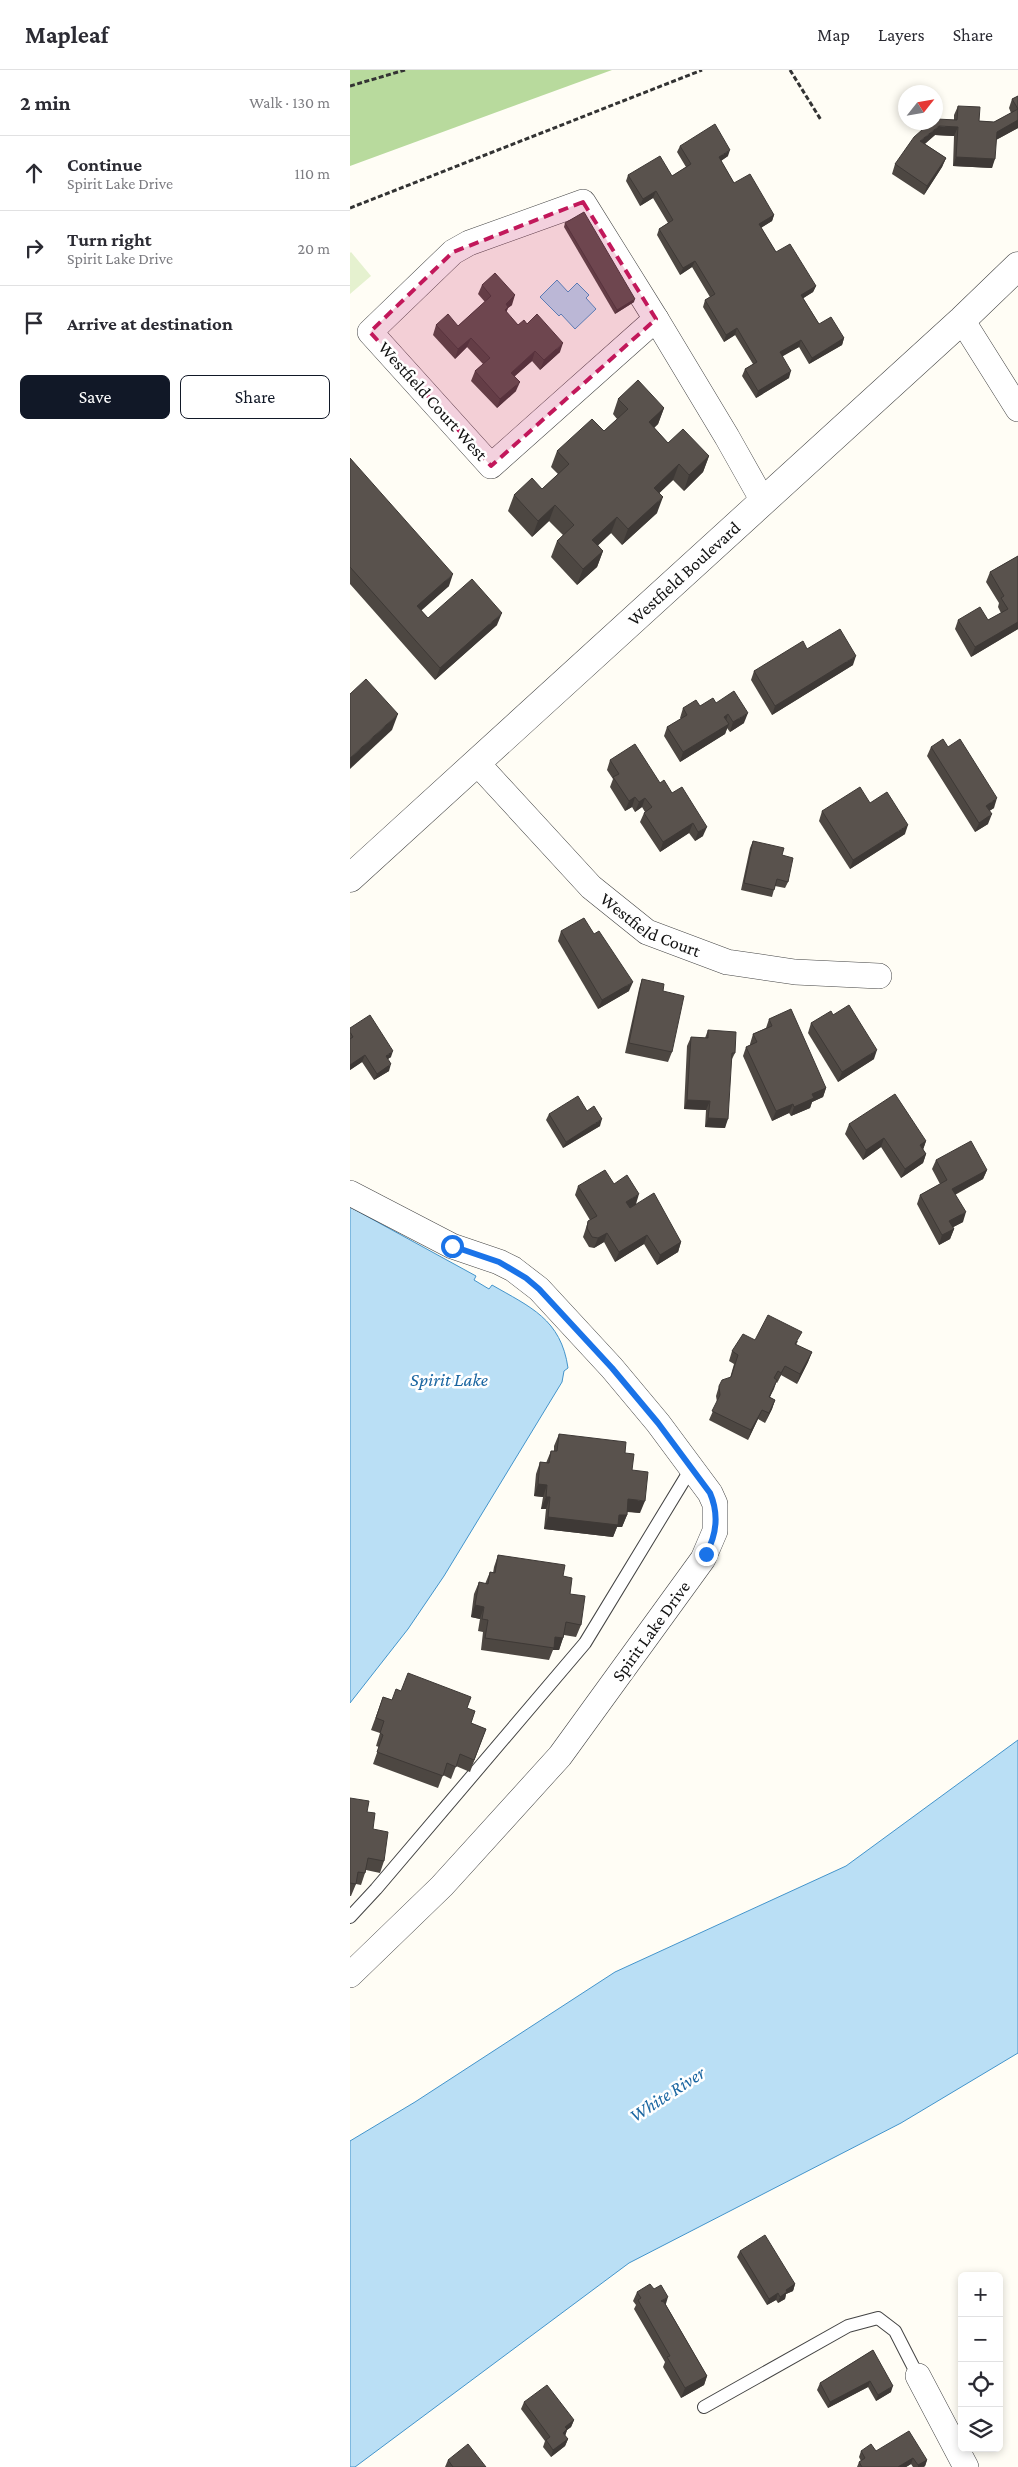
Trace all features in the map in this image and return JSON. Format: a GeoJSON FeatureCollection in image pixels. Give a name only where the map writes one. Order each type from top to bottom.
{"type":"FeatureCollection","features":[{"type":"Feature","properties":{"kind":"street","name":"Westfield Court West"},"geometry":{"type":"LineString","coordinates":[[656,319],[491,466],[370,332],[453,252],[469,243],[583,202],[656,319],[728,437],[763,501]]}},
{"type":"Feature","properties":{"kind":"street","name":"Westfield Boulevard"},"geometry":{"type":"LineString","coordinates":[[350,878],[962,320],[1018,266]]}},
{"type":"Feature","properties":{"kind":"street"},"geometry":{"type":"LineString","coordinates":[[962,320],[1018,409]]}},
{"type":"Feature","properties":{"kind":"street","name":"Westfield Court"},"geometry":{"type":"LineString","coordinates":[[477,764],[591,887],[647,932],[727,962],[795,972],[880,976]]}},
{"type":"Feature","properties":{"kind":"street","name":"Spirit Lake Drive"},"geometry":{"type":"LineString","coordinates":[[350,1193],[452,1246],[499,1262],[526,1278],[612,1368],[692,1468],[710,1493],[715,1504],[716,1532],[703,1559],[560,1756],[442,1886],[350,1975]]}},
{"type":"Feature","properties":{"kind":"street"},"geometry":{"type":"LineString","coordinates":[[918,2376],[966,2467]]}},
{"type":"Feature","properties":{"kind":"lane"},"geometry":{"type":"LineString","coordinates":[[350,1917],[376,1889],[585,1643],[692,1468]]}},
{"type":"Feature","properties":{"kind":"lane"},"geometry":{"type":"LineString","coordinates":[[704,2407],[848,2326],[878,2318],[896,2331],[918,2376]]}},
{"type":"Feature","properties":{"kind":"path"},"geometry":{"type":"LineString","coordinates":[[350,86],[405,70]]}},
{"type":"Feature","properties":{"kind":"path"},"geometry":{"type":"LineString","coordinates":[[350,208],[702,70]]}},
{"type":"Feature","properties":{"kind":"path"},"geometry":{"type":"LineString","coordinates":[[790,70],[821,120]]}},
{"type":"Feature","properties":{"kind":"highlighted area"},"geometry":{"type":"Polygon","coordinates":[[[583,202],[656,319],[491,466],[370,332],[453,252],[583,202]]]}},
{"type":"Feature","properties":{"kind":"green space"},"geometry":{"type":"Polygon","coordinates":[[[350,70],[612,70],[350,166],[350,70]]]}},
{"type":"Feature","properties":{"kind":"green space"},"geometry":{"type":"Polygon","coordinates":[[[350,253],[371,276],[350,294],[350,253]]]}},
{"type":"Feature","properties":{"kind":"water"},"geometry":{"type":"Polygon","coordinates":[[[557,280],[568,292],[577,283],[589,295],[586,298],[596,309],[575,329],[561,314],[559,316],[540,297],[557,280]]]}},
{"type":"Feature","properties":{"kind":"water","name":"Spirit Lake"},"geometry":{"type":"Polygon","coordinates":[[[350,1207],[476,1276],[474,1280],[489,1289],[492,1285],[542,1316],[559,1337],[568,1368],[564,1371],[562,1382],[444,1576],[408,1629],[350,1703],[350,1207]]]}},
{"type":"Feature","properties":{"kind":"water","name":"White River"},"geometry":{"type":"Polygon","coordinates":[[[1018,1740],[1018,2053],[901,2123],[629,2263],[355,2467],[350,2467],[350,2141],[415,2102],[615,1972],[846,1866],[1018,1740]]]}},
{"type":"Feature","properties":{"kind":"building"},"geometry":{"type":"Polygon","coordinates":[[[1018,96],[1018,109],[1012,99],[1018,96]]]}},
{"type":"Feature","properties":{"kind":"building"},"geometry":{"type":"Polygon","coordinates":[[[958,106],[980,107],[979,121],[994,122],[1018,109],[1018,120],[997,132],[995,159],[956,157],[958,127],[943,126],[943,119],[957,120],[958,106]]]}},
{"type":"Feature","properties":{"kind":"building"},"geometry":{"type":"Polygon","coordinates":[[[715,124],[730,150],[719,157],[734,183],[750,174],[774,215],[759,224],[776,252],[790,244],[816,286],[801,295],[819,324],[831,317],[844,338],[812,358],[801,340],[780,352],[791,371],[758,391],[745,369],[757,362],[737,328],[726,335],[705,300],[715,294],[695,261],[683,268],[659,229],[673,220],[656,191],[643,199],[628,175],[660,156],[672,176],[691,164],[680,146],[715,124]]]}},
{"type":"Feature","properties":{"kind":"building"},"geometry":{"type":"Polygon","coordinates":[[[922,130],[934,130],[920,141],[946,158],[927,186],[895,164],[914,137],[922,130]]]}},
{"type":"Feature","properties":{"kind":"building"},"geometry":{"type":"Polygon","coordinates":[[[584,212],[635,299],[617,310],[565,223],[584,212]]]}},
{"type":"Feature","properties":{"kind":"building"},"geometry":{"type":"Polygon","coordinates":[[[495,273],[515,295],[506,304],[508,307],[505,310],[518,325],[524,320],[527,324],[537,314],[563,343],[544,360],[535,351],[511,373],[520,382],[500,399],[475,371],[490,358],[471,338],[458,349],[436,325],[448,314],[458,326],[491,296],[482,285],[495,273]]]}},
{"type":"Feature","properties":{"kind":"building"},"geometry":{"type":"Polygon","coordinates":[[[638,380],[664,408],[649,422],[668,443],[683,429],[709,456],[689,475],[679,464],[654,488],[663,497],[628,529],[617,517],[592,540],[603,551],[583,569],[557,541],[574,525],[555,505],[538,521],[514,495],[532,478],[542,489],[569,464],[557,451],[592,419],[604,431],[628,409],[618,399],[638,380]]]}},
{"type":"Feature","properties":{"kind":"building"},"geometry":{"type":"Polygon","coordinates":[[[350,458],[453,574],[417,606],[428,618],[472,579],[502,613],[440,668],[350,567],[350,458]]]}},
{"type":"Feature","properties":{"kind":"building"},"geometry":{"type":"Polygon","coordinates":[[[1018,556],[1018,622],[975,647],[958,620],[980,607],[988,620],[1008,609],[1001,598],[1004,596],[990,572],[1018,556]]]}},
{"type":"Feature","properties":{"kind":"building"},"geometry":{"type":"Polygon","coordinates":[[[840,629],[856,656],[775,706],[754,671],[803,641],[807,649],[840,629]]]}},
{"type":"Feature","properties":{"kind":"building"},"geometry":{"type":"Polygon","coordinates":[[[366,679],[398,714],[350,758],[350,694],[366,679]]]}},
{"type":"Feature","properties":{"kind":"building"},"geometry":{"type":"Polygon","coordinates":[[[734,691],[748,713],[733,722],[728,714],[724,717],[729,724],[683,752],[667,727],[687,715],[683,708],[696,700],[700,706],[713,698],[716,703],[734,691]]]}},
{"type":"Feature","properties":{"kind":"building"},"geometry":{"type":"Polygon","coordinates":[[[943,739],[948,747],[960,739],[997,798],[986,806],[992,814],[979,823],[931,747],[943,739]]]}},
{"type":"Feature","properties":{"kind":"building"},"geometry":{"type":"Polygon","coordinates":[[[635,744],[660,783],[664,780],[672,793],[682,787],[707,827],[698,832],[693,823],[663,842],[644,813],[652,807],[645,798],[639,802],[635,797],[629,801],[613,777],[619,774],[610,760],[635,744]]]}},
{"type":"Feature","properties":{"kind":"building"},"geometry":{"type":"Polygon","coordinates":[[[860,787],[870,803],[887,792],[908,825],[853,860],[822,811],[860,787]]]}},
{"type":"Feature","properties":{"kind":"building"},"geometry":{"type":"Polygon","coordinates":[[[753,841],[784,848],[782,855],[793,858],[788,882],[777,879],[774,890],[744,883],[753,841]]]}},
{"type":"Feature","properties":{"kind":"building"},"geometry":{"type":"Polygon","coordinates":[[[584,918],[594,934],[599,931],[633,982],[602,1000],[561,931],[584,918]]]}},
{"type":"Feature","properties":{"kind":"building"},"geometry":{"type":"Polygon","coordinates":[[[642,979],[664,984],[663,991],[684,996],[672,1052],[629,1043],[642,979]]]}},
{"type":"Feature","properties":{"kind":"building"},"geometry":{"type":"Polygon","coordinates":[[[849,1005],[877,1050],[842,1072],[811,1023],[831,1011],[833,1015],[849,1005]]]}},
{"type":"Feature","properties":{"kind":"building"},"geometry":{"type":"Polygon","coordinates":[[[791,1009],[826,1088],[812,1094],[814,1098],[794,1107],[793,1104],[776,1111],[746,1047],[757,1042],[753,1034],[772,1026],[769,1019],[791,1009]]]}},
{"type":"Feature","properties":{"kind":"building"},"geometry":{"type":"Polygon","coordinates":[[[370,1015],[393,1051],[386,1056],[391,1064],[377,1074],[365,1055],[350,1065],[350,1039],[353,1037],[350,1028],[370,1015]]]}},
{"type":"Feature","properties":{"kind":"building"},"geometry":{"type":"Polygon","coordinates":[[[708,1030],[736,1032],[735,1053],[732,1053],[728,1119],[708,1118],[710,1101],[687,1100],[691,1037],[708,1038],[708,1030]]]}},
{"type":"Feature","properties":{"kind":"building"},"geometry":{"type":"Polygon","coordinates":[[[895,1094],[926,1141],[920,1145],[926,1154],[905,1169],[884,1138],[866,1150],[849,1124],[895,1094]]]}},
{"type":"Feature","properties":{"kind":"building"},"geometry":{"type":"Polygon","coordinates":[[[578,1096],[587,1111],[594,1106],[602,1119],[566,1142],[549,1114],[578,1096]]]}},
{"type":"Feature","properties":{"kind":"building"},"geometry":{"type":"Polygon","coordinates":[[[971,1141],[987,1170],[952,1189],[966,1212],[949,1221],[954,1229],[942,1235],[920,1195],[947,1180],[936,1160],[971,1141]]]}},
{"type":"Feature","properties":{"kind":"building"},"geometry":{"type":"Polygon","coordinates":[[[605,1170],[614,1184],[627,1175],[639,1194],[626,1202],[630,1208],[654,1193],[681,1242],[660,1255],[647,1235],[619,1252],[607,1233],[598,1238],[592,1237],[587,1228],[588,1221],[597,1216],[578,1186],[605,1170]]]}},
{"type":"Feature","properties":{"kind":"building"},"geometry":{"type":"Polygon","coordinates":[[[768,1315],[802,1332],[795,1344],[812,1352],[800,1374],[785,1366],[781,1373],[778,1371],[774,1378],[777,1380],[769,1397],[775,1400],[769,1413],[762,1410],[751,1430],[712,1411],[720,1395],[719,1386],[722,1380],[731,1377],[738,1355],[732,1351],[743,1334],[755,1340],[768,1315]]]}},
{"type":"Feature","properties":{"kind":"building"},"geometry":{"type":"Polygon","coordinates":[[[559,1434],[626,1442],[625,1453],[634,1454],[632,1470],[648,1472],[645,1501],[628,1499],[627,1515],[619,1515],[618,1525],[548,1517],[550,1497],[546,1497],[547,1485],[538,1484],[540,1462],[549,1463],[551,1451],[557,1451],[559,1434]]]}},
{"type":"Feature","properties":{"kind":"building"},"geometry":{"type":"Polygon","coordinates":[[[498,1555],[565,1565],[563,1576],[572,1578],[570,1594],[585,1596],[581,1625],[566,1622],[563,1638],[555,1637],[554,1648],[485,1638],[488,1620],[482,1619],[484,1607],[475,1605],[479,1582],[488,1584],[490,1572],[495,1573],[498,1555]]]}},
{"type":"Feature","properties":{"kind":"building"},"geometry":{"type":"Polygon","coordinates":[[[408,1673],[471,1697],[467,1708],[475,1711],[471,1723],[486,1729],[474,1760],[460,1754],[456,1767],[447,1763],[443,1776],[377,1752],[383,1735],[380,1733],[384,1721],[376,1718],[383,1697],[392,1700],[396,1689],[401,1691],[408,1673]]]}},
{"type":"Feature","properties":{"kind":"building"},"geometry":{"type":"Polygon","coordinates":[[[350,1798],[369,1801],[367,1812],[375,1813],[373,1829],[388,1832],[384,1861],[368,1858],[365,1873],[358,1872],[356,1884],[350,1883],[350,1798]]]}},
{"type":"Feature","properties":{"kind":"building"},"geometry":{"type":"Polygon","coordinates":[[[765,2235],[795,2284],[780,2297],[778,2293],[769,2299],[740,2251],[765,2235]]]}},
{"type":"Feature","properties":{"kind":"building"},"geometry":{"type":"Polygon","coordinates":[[[650,2284],[654,2289],[661,2285],[668,2297],[661,2301],[664,2302],[707,2376],[685,2388],[667,2357],[670,2356],[638,2300],[641,2298],[637,2292],[650,2284]]]}},
{"type":"Feature","properties":{"kind":"building"},"geometry":{"type":"Polygon","coordinates":[[[873,2350],[893,2386],[878,2395],[870,2381],[830,2402],[820,2383],[873,2350]]]}},
{"type":"Feature","properties":{"kind":"building"},"geometry":{"type":"Polygon","coordinates":[[[547,2385],[574,2420],[565,2427],[567,2429],[563,2433],[568,2439],[553,2450],[546,2440],[550,2437],[524,2402],[547,2385]]]}},
{"type":"Feature","properties":{"kind":"building"},"geometry":{"type":"Polygon","coordinates":[[[909,2431],[927,2460],[918,2465],[913,2458],[898,2467],[862,2467],[859,2462],[865,2458],[861,2451],[871,2444],[876,2451],[909,2431]]]}},
{"type":"Feature","properties":{"kind":"building"},"geometry":{"type":"Polygon","coordinates":[[[468,2444],[486,2467],[453,2467],[448,2460],[468,2444]]]}},
{"type":"Feature","properties":{"kind":"route"},"geometry":{"type":"LineString","coordinates":[[452,1246],[499,1262],[513,1269],[539,1289],[612,1368],[658,1423],[710,1493],[715,1504],[716,1532],[706,1554]]}}]}
